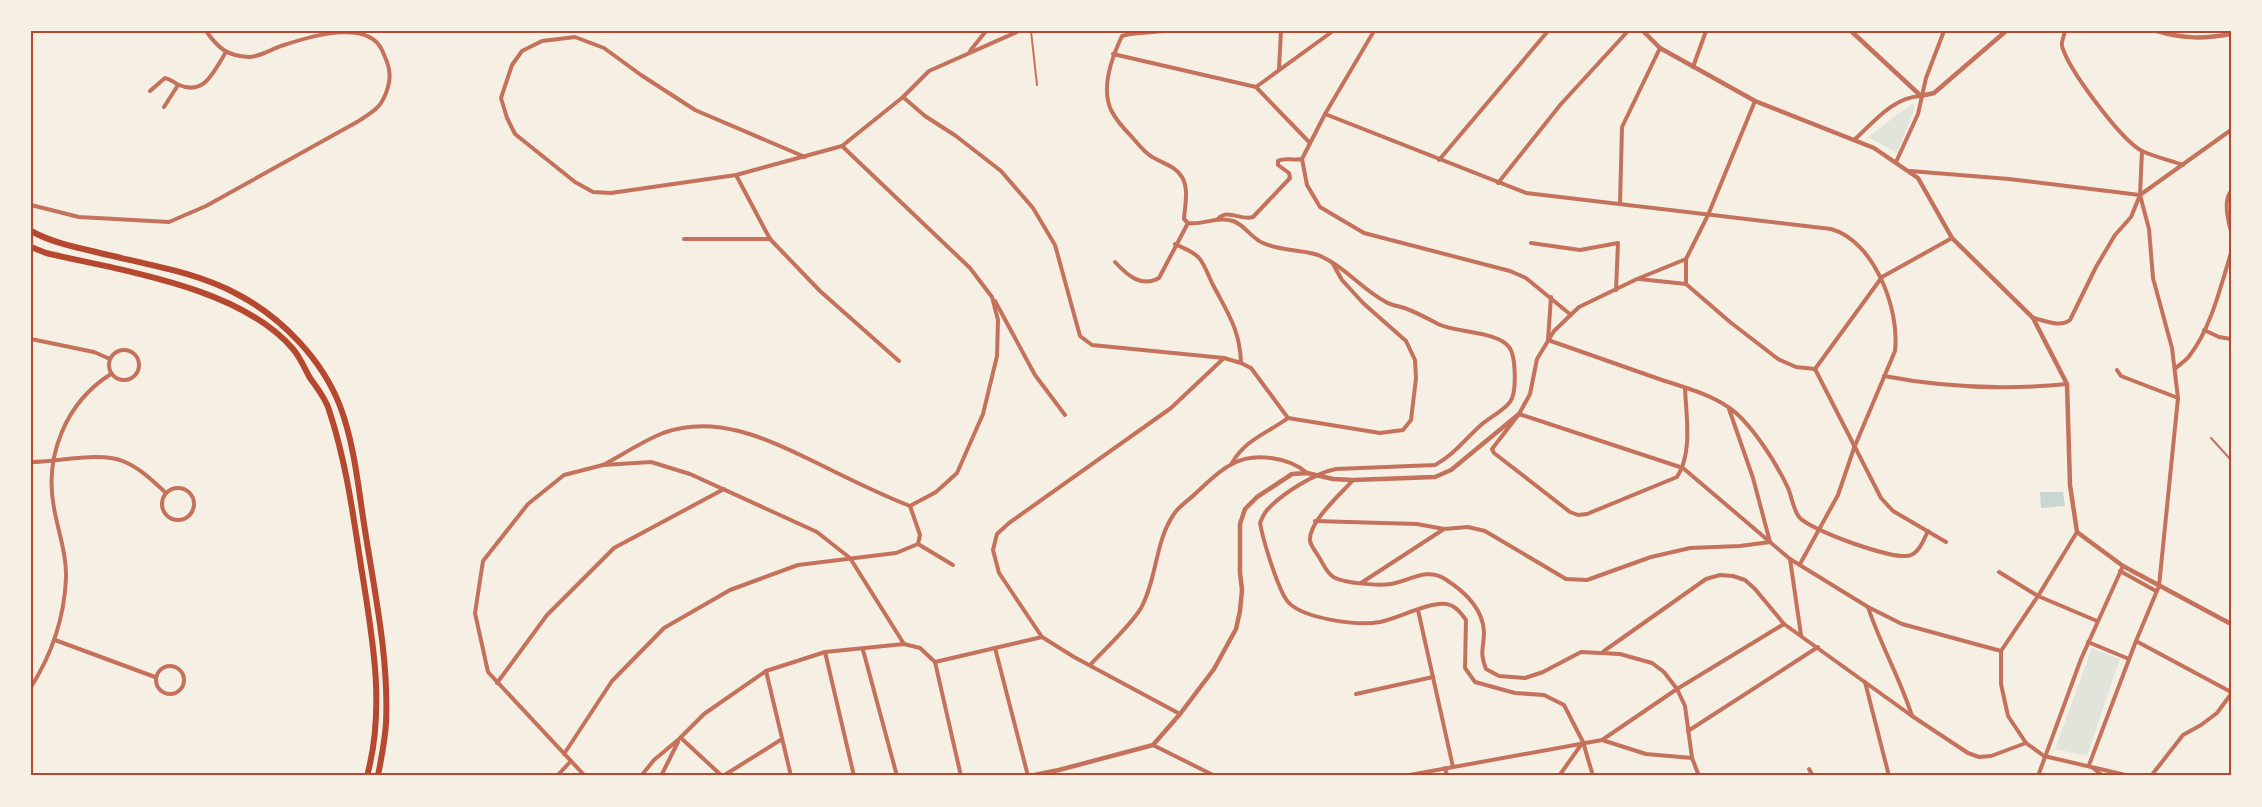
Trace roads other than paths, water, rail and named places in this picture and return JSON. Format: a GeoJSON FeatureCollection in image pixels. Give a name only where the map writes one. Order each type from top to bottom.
{"type":"FeatureCollection","features":[{"type":"Feature","properties":{"kind":"highway"},"geometry":{"type":"LineString","coordinates":[[31,231],[65,245],[207,279],[238,294],[272,316],[299,341],[327,381],[340,406],[350,442],[381,643],[386,696],[386,725],[378,776]]}},
{"type":"Feature","properties":{"kind":"highway"},"geometry":{"type":"LineString","coordinates":[[31,247],[202,291],[235,306],[268,327],[293,349],[329,409],[348,482],[373,643],[376,724],[374,750],[367,776]]}},
{"type":"Feature","properties":{"kind":"street"},"geometry":{"type":"LineString","coordinates":[[31,205],[78,217],[169,222],[206,206],[379,108],[388,86],[390,68],[379,44],[357,31],[312,34],[250,57],[226,52],[217,47],[206,31]]}},
{"type":"Feature","properties":{"kind":"street"},"geometry":{"type":"LineString","coordinates":[[969,53],[986,31]]}},
{"type":"Feature","properties":{"kind":"street"},"geometry":{"type":"LineString","coordinates":[[1005,31],[1010,36]]}},
{"type":"Feature","properties":{"kind":"street"},"geometry":{"type":"LineString","coordinates":[[804,157],[695,110],[604,48],[575,37],[542,41],[522,50],[512,66],[500,98],[507,118],[516,134],[575,182],[592,192],[611,193],[736,175],[804,157],[842,146],[903,97],[929,71],[1019,31]]}},
{"type":"Feature","properties":{"kind":"street"},"geometry":{"type":"LineString","coordinates":[[1164,31],[1122,36],[1113,54],[1108,80],[1108,100],[1112,111],[1127,132],[1148,154],[1176,169],[1183,178],[1186,190],[1184,219],[1188,223],[1199,224],[1218,219],[1226,214],[1241,218],[1253,217],[1290,178],[1289,173],[1278,165],[1278,161],[1282,159],[1294,161],[1302,159]]}},
{"type":"Feature","properties":{"kind":"street"},"geometry":{"type":"LineString","coordinates":[[1279,69],[1281,31]]}},
{"type":"Feature","properties":{"kind":"street"},"geometry":{"type":"LineString","coordinates":[[1256,86],[1332,31]]}},
{"type":"Feature","properties":{"kind":"street"},"geometry":{"type":"LineString","coordinates":[[1374,31],[1324,114],[1302,159],[1307,185],[1320,207],[1364,233],[1510,271],[1526,278],[1571,315]]}},
{"type":"Feature","properties":{"kind":"street"},"geometry":{"type":"LineString","coordinates":[[1439,160],[1548,31]]}},
{"type":"Feature","properties":{"kind":"street"},"geometry":{"type":"LineString","coordinates":[[1498,184],[1561,104],[1628,31]]}},
{"type":"Feature","properties":{"kind":"street"},"geometry":{"type":"LineString","coordinates":[[1643,31],[1660,48],[1755,100],[1874,148],[1910,171],[1918,178],[1952,238],[2033,318],[2052,351],[2067,384],[2070,485],[2077,532],[2038,596],[2001,651],[2001,684],[2008,716],[2026,743],[2044,756],[2130,776]]}},
{"type":"Feature","properties":{"kind":"street"},"geometry":{"type":"LineString","coordinates":[[1693,67],[1706,31]]}},
{"type":"Feature","properties":{"kind":"street"},"geometry":{"type":"LineString","coordinates":[[1850,31],[1921,96]]}},
{"type":"Feature","properties":{"kind":"street"},"geometry":{"type":"LineString","coordinates":[[1896,162],[1918,114],[1921,96],[1944,31]]}},
{"type":"Feature","properties":{"kind":"street"},"geometry":{"type":"LineString","coordinates":[[1854,140],[1897,101],[1908,96],[1934,93],[2006,31]]}},
{"type":"Feature","properties":{"kind":"street"},"geometry":{"type":"LineString","coordinates":[[2065,31],[2062,46],[2078,75],[2103,113],[2126,140],[2142,151],[2183,165]]}},
{"type":"Feature","properties":{"kind":"street"},"geometry":{"type":"LineString","coordinates":[[2157,31],[2181,38],[2231,34]]}},
{"type":"Feature","properties":{"kind":"street"},"geometry":{"type":"LineString","coordinates":[[1620,204],[1622,127],[1660,48]]}},
{"type":"Feature","properties":{"kind":"street"},"geometry":{"type":"LineString","coordinates":[[150,91],[165,78],[178,85],[195,88],[205,85],[226,52]]}},
{"type":"Feature","properties":{"kind":"street"},"geometry":{"type":"LineString","coordinates":[[1113,54],[1256,86],[1310,143]]}},
{"type":"Feature","properties":{"kind":"street"},"geometry":{"type":"LineString","coordinates":[[164,107],[178,85]]}},
{"type":"Feature","properties":{"kind":"street"},"geometry":{"type":"LineString","coordinates":[[903,97],[1001,171],[1033,208],[1055,245],[1080,336],[1092,345],[1224,358],[1241,363],[1252,368],[1288,418]]}},
{"type":"Feature","properties":{"kind":"street"},"geometry":{"type":"LineString","coordinates":[[1686,284],[1686,259],[1708,215],[1755,100]]}},
{"type":"Feature","properties":{"kind":"street"},"geometry":{"type":"LineString","coordinates":[[1324,114],[1498,184],[1526,193],[1831,229],[1842,232],[1860,248],[1882,277],[1896,337],[1895,351],[1854,448],[1838,495],[1800,564]]}},
{"type":"Feature","properties":{"kind":"street"},"geometry":{"type":"LineString","coordinates":[[2033,318],[2060,324],[2070,320],[2096,267],[2115,235],[2131,217],[2140,195],[2231,130]]}},
{"type":"Feature","properties":{"kind":"street"},"geometry":{"type":"LineString","coordinates":[[842,146],[970,268],[992,297],[1035,376],[1065,416]]}},
{"type":"Feature","properties":{"kind":"street"},"geometry":{"type":"LineString","coordinates":[[2089,766],[2158,588],[2178,398],[2176,368],[2153,278],[2149,229],[2140,195],[2142,151]]}},
{"type":"Feature","properties":{"kind":"street"},"geometry":{"type":"LineString","coordinates":[[1910,171],[2009,179],[2140,195]]}},
{"type":"Feature","properties":{"kind":"street"},"geometry":{"type":"LineString","coordinates":[[736,175],[770,238],[820,291],[899,361]]}},
{"type":"Feature","properties":{"kind":"street"},"geometry":{"type":"LineString","coordinates":[[2231,191],[2228,196],[2228,220],[2231,231]]}},
{"type":"Feature","properties":{"kind":"street"},"geometry":{"type":"LineString","coordinates":[[1218,219],[1234,221],[1243,226],[1260,242],[1317,255],[1332,262],[1345,270],[1366,290],[1387,303],[1406,308],[1450,330],[1485,335],[1502,341],[1510,347],[1514,392],[1510,401],[1495,416],[1481,425],[1447,458],[1435,465],[1336,469],[1323,472],[1318,477],[1284,495],[1266,511],[1260,523],[1280,588],[1289,603],[1320,618],[1356,624],[1379,622],[1434,604],[1448,604],[1457,609],[1466,620],[1465,668],[1475,682],[1514,693],[1544,695],[1564,705],[1583,742],[1593,776]]}},
{"type":"Feature","properties":{"kind":"street"},"geometry":{"type":"LineString","coordinates":[[1115,262],[1127,275],[1139,280],[1152,282],[1159,278],[1175,244],[1188,223]]}},
{"type":"Feature","properties":{"kind":"street"},"geometry":{"type":"LineString","coordinates":[[684,239],[770,238]]}},
{"type":"Feature","properties":{"kind":"street"},"geometry":{"type":"LineString","coordinates":[[1815,369],[1882,277],[1952,238]]}},
{"type":"Feature","properties":{"kind":"street"},"geometry":{"type":"LineString","coordinates":[[1531,243],[1580,250],[1618,243],[1616,290]]}},
{"type":"Feature","properties":{"kind":"street"},"geometry":{"type":"LineString","coordinates":[[1175,244],[1198,258],[1233,320],[1241,347],[1241,363]]}},
{"type":"Feature","properties":{"kind":"street"},"geometry":{"type":"LineString","coordinates":[[2176,368],[2190,356],[2204,330],[2231,253]]}},
{"type":"Feature","properties":{"kind":"street"},"geometry":{"type":"LineString","coordinates":[[1685,388],[1687,431],[1683,468],[1676,477],[1587,514],[1578,515],[1570,512],[1494,453],[1492,449],[1519,414],[1530,394],[1537,359],[1548,340],[1571,315],[1580,307],[1637,279],[1686,259]]}},
{"type":"Feature","properties":{"kind":"street"},"geometry":{"type":"LineString","coordinates":[[1232,464],[1240,450],[1288,418],[1380,433],[1403,430],[1411,420],[1416,378],[1415,360],[1406,341],[1363,303],[1342,280],[1332,262]]}},
{"type":"Feature","properties":{"kind":"street"},"geometry":{"type":"LineString","coordinates":[[1637,279],[1686,284],[1730,322],[1778,359],[1796,367],[1815,369]]}},
{"type":"Feature","properties":{"kind":"street"},"geometry":{"type":"LineString","coordinates":[[910,506],[936,492],[957,473],[983,414],[997,356],[998,320],[992,297]]}},
{"type":"Feature","properties":{"kind":"street"},"geometry":{"type":"LineString","coordinates":[[1548,340],[1551,297]]}},
{"type":"Feature","properties":{"kind":"street"},"geometry":{"type":"LineString","coordinates":[[2204,330],[2220,337],[2231,339]]}},
{"type":"Feature","properties":{"kind":"street"},"geometry":{"type":"LineString","coordinates":[[31,339],[94,352],[110,360]]}},
{"type":"Feature","properties":{"kind":"street"},"geometry":{"type":"LineString","coordinates":[[1548,340],[1685,388],[1728,406],[1744,420],[1780,472],[1799,517],[1819,530],[1866,548],[1902,557],[1911,555],[1919,549],[1928,531]]}},
{"type":"Feature","properties":{"kind":"street"},"geometry":{"type":"LineString","coordinates":[[126,350],[135,354],[140,362],[138,372],[130,380],[120,380],[111,374],[109,369],[110,360],[116,352],[126,350]]}},
{"type":"Feature","properties":{"kind":"street"},"geometry":{"type":"LineString","coordinates":[[1180,714],[1074,658],[1042,637],[999,574],[993,550],[997,534],[1009,523],[1171,408],[1224,358]]}},
{"type":"Feature","properties":{"kind":"street"},"geometry":{"type":"LineString","coordinates":[[1815,369],[1881,498],[1893,511],[1946,542]]}},
{"type":"Feature","properties":{"kind":"street"},"geometry":{"type":"LineString","coordinates":[[2117,370],[2121,376],[2178,398]]}},
{"type":"Feature","properties":{"kind":"street"},"geometry":{"type":"LineString","coordinates":[[31,687],[47,662],[55,640],[60,622],[66,578],[50,480],[56,444],[69,417],[85,394],[111,374]]}},
{"type":"Feature","properties":{"kind":"street"},"geometry":{"type":"LineString","coordinates":[[1884,376],[1954,387],[2032,387],[2067,384]]}},
{"type":"Feature","properties":{"kind":"street"},"geometry":{"type":"LineString","coordinates":[[1728,406],[1751,469],[1770,542]]}},
{"type":"Feature","properties":{"kind":"street"},"geometry":{"type":"LineString","coordinates":[[1519,414],[1683,468],[1790,559],[1868,607],[1902,624],[2001,651]]}},
{"type":"Feature","properties":{"kind":"street"},"geometry":{"type":"LineString","coordinates":[[1090,665],[1141,608],[1151,583],[1162,542],[1174,514],[1216,474],[1232,464],[1243,460],[1267,458],[1289,461],[1307,473],[1318,477],[1353,480],[1435,478],[1451,470],[1519,414]]}},
{"type":"Feature","properties":{"kind":"street"},"geometry":{"type":"LineString","coordinates":[[603,466],[664,433],[696,427],[733,428],[762,436],[910,506],[920,535],[918,544]]}},
{"type":"Feature","properties":{"kind":"street"},"geometry":{"type":"LineString","coordinates":[[31,462],[104,457],[123,461],[142,471],[166,493]]}},
{"type":"Feature","properties":{"kind":"street"},"geometry":{"type":"LineString","coordinates":[[585,776],[488,672],[474,613],[483,561],[528,504],[564,476],[603,466],[651,462],[690,474],[817,532],[850,558],[904,644]]}},
{"type":"Feature","properties":{"kind":"street"},"geometry":{"type":"LineString","coordinates":[[995,648],[1029,776],[1153,745],[1180,714],[1214,669],[1236,629],[1242,590],[1240,524],[1245,508],[1292,474],[1307,473]]}},
{"type":"Feature","properties":{"kind":"street"},"geometry":{"type":"LineString","coordinates":[[1353,480],[1316,521],[1311,532],[1310,542],[1326,570],[1333,578],[1342,581],[1390,584],[1430,573],[1444,578],[1474,604],[1483,619],[1484,634],[1481,654],[1486,669],[1499,676],[1525,678],[1543,672],[1581,652],[1620,654],[1652,663],[1664,672],[1677,689],[1685,706],[1692,758],[1699,776]]}},
{"type":"Feature","properties":{"kind":"street"},"geometry":{"type":"LineString","coordinates":[[180,488],[189,492],[194,501],[189,515],[180,520],[169,517],[162,503],[166,493],[180,488]]}},
{"type":"Feature","properties":{"kind":"street"},"geometry":{"type":"LineString","coordinates":[[497,683],[547,615],[614,548],[724,489]]}},
{"type":"Feature","properties":{"kind":"street"},"geometry":{"type":"LineString","coordinates":[[1316,521],[1417,524],[1444,529],[1468,527],[1485,531],[1566,579],[1586,580],[1651,557],[1690,548],[1740,546],[1770,542]]}},
{"type":"Feature","properties":{"kind":"street"},"geometry":{"type":"LineString","coordinates":[[1361,583],[1444,529]]}},
{"type":"Feature","properties":{"kind":"street"},"geometry":{"type":"LineString","coordinates":[[2077,532],[2122,569],[2231,624]]}},
{"type":"Feature","properties":{"kind":"street"},"geometry":{"type":"LineString","coordinates":[[564,754],[612,681],[664,628],[730,590],[798,565],[896,553],[918,544]]}},
{"type":"Feature","properties":{"kind":"street"},"geometry":{"type":"LineString","coordinates":[[918,544],[952,565]]}},
{"type":"Feature","properties":{"kind":"street"},"geometry":{"type":"LineString","coordinates":[[1790,559],[1801,635]]}},
{"type":"Feature","properties":{"kind":"street"},"geometry":{"type":"LineString","coordinates":[[2038,776],[2088,642],[2122,569]]}},
{"type":"Feature","properties":{"kind":"street"},"geometry":{"type":"LineString","coordinates":[[1999,572],[2038,596],[2097,621]]}},
{"type":"Feature","properties":{"kind":"street"},"geometry":{"type":"LineString","coordinates":[[1604,652],[1706,579],[1720,575],[1733,576],[1744,580],[1756,589],[1784,624],[1912,716],[1968,753],[1979,757],[1991,756],[2026,743]]}},
{"type":"Feature","properties":{"kind":"street"},"geometry":{"type":"LineString","coordinates":[[1868,607],[1874,627],[1902,685],[1912,716]]}},
{"type":"Feature","properties":{"kind":"street"},"geometry":{"type":"LineString","coordinates":[[1418,610],[1453,767]]}},
{"type":"Feature","properties":{"kind":"street"},"geometry":{"type":"LineString","coordinates":[[1602,740],[1677,689],[1784,624]]}},
{"type":"Feature","properties":{"kind":"street"},"geometry":{"type":"LineString","coordinates":[[935,662],[1042,637]]}},
{"type":"Feature","properties":{"kind":"street"},"geometry":{"type":"LineString","coordinates":[[55,640],[156,677]]}},
{"type":"Feature","properties":{"kind":"street"},"geometry":{"type":"LineString","coordinates":[[2136,641],[2231,693],[2217,713],[2183,735],[2151,776]]}},
{"type":"Feature","properties":{"kind":"street"},"geometry":{"type":"LineString","coordinates":[[2088,642],[2129,659]]}},
{"type":"Feature","properties":{"kind":"street"},"geometry":{"type":"LineString","coordinates":[[641,776],[654,760],[680,739],[704,714],[766,672],[825,652],[863,650],[904,644],[920,648],[935,662],[961,776]]}},
{"type":"Feature","properties":{"kind":"street"},"geometry":{"type":"LineString","coordinates":[[1688,731],[1818,647]]}},
{"type":"Feature","properties":{"kind":"street"},"geometry":{"type":"LineString","coordinates":[[863,650],[896,776]]}},
{"type":"Feature","properties":{"kind":"street"},"geometry":{"type":"LineString","coordinates":[[825,652],[854,776]]}},
{"type":"Feature","properties":{"kind":"street"},"geometry":{"type":"LineString","coordinates":[[170,666],[182,672],[184,681],[177,693],[167,694],[159,690],[156,677],[160,669],[170,666]]}},
{"type":"Feature","properties":{"kind":"street"},"geometry":{"type":"LineString","coordinates":[[766,672],[791,776]]}},
{"type":"Feature","properties":{"kind":"street"},"geometry":{"type":"LineString","coordinates":[[1356,694],[1433,676]]}},
{"type":"Feature","properties":{"kind":"street"},"geometry":{"type":"LineString","coordinates":[[1865,682],[1889,776]]}},
{"type":"Feature","properties":{"kind":"street"},"geometry":{"type":"LineString","coordinates":[[680,739],[722,776],[782,738]]}},
{"type":"Feature","properties":{"kind":"street"},"geometry":{"type":"LineString","coordinates":[[661,776],[680,739]]}},
{"type":"Feature","properties":{"kind":"street"},"geometry":{"type":"LineString","coordinates":[[1404,776],[1602,740],[1646,754],[1692,758]]}},
{"type":"Feature","properties":{"kind":"street"},"geometry":{"type":"LineString","coordinates":[[1559,776],[1583,742]]}},
{"type":"Feature","properties":{"kind":"street"},"geometry":{"type":"LineString","coordinates":[[1153,745],[1215,776]]}},
{"type":"Feature","properties":{"kind":"street"},"geometry":{"type":"LineString","coordinates":[[557,776],[571,761]]}},
{"type":"Feature","properties":{"kind":"street"},"geometry":{"type":"LineString","coordinates":[[2089,766],[2103,776]]}},
{"type":"Feature","properties":{"kind":"street"},"geometry":{"type":"LineString","coordinates":[[1445,768],[1447,776]]}},
{"type":"Feature","properties":{"kind":"street"},"geometry":{"type":"LineString","coordinates":[[1809,769],[1813,776]]}},
{"type":"Feature","properties":{"kind":"street"},"geometry":{"type":"LineString","coordinates":[[2110,776],[2122,773]]}},
{"type":"Feature","properties":{"kind":"lane"},"geometry":{"type":"LineString","coordinates":[[1031,31],[1037,85]]}},
{"type":"Feature","properties":{"kind":"lane"},"geometry":{"type":"LineString","coordinates":[[2211,438],[2231,460]]}}]}
